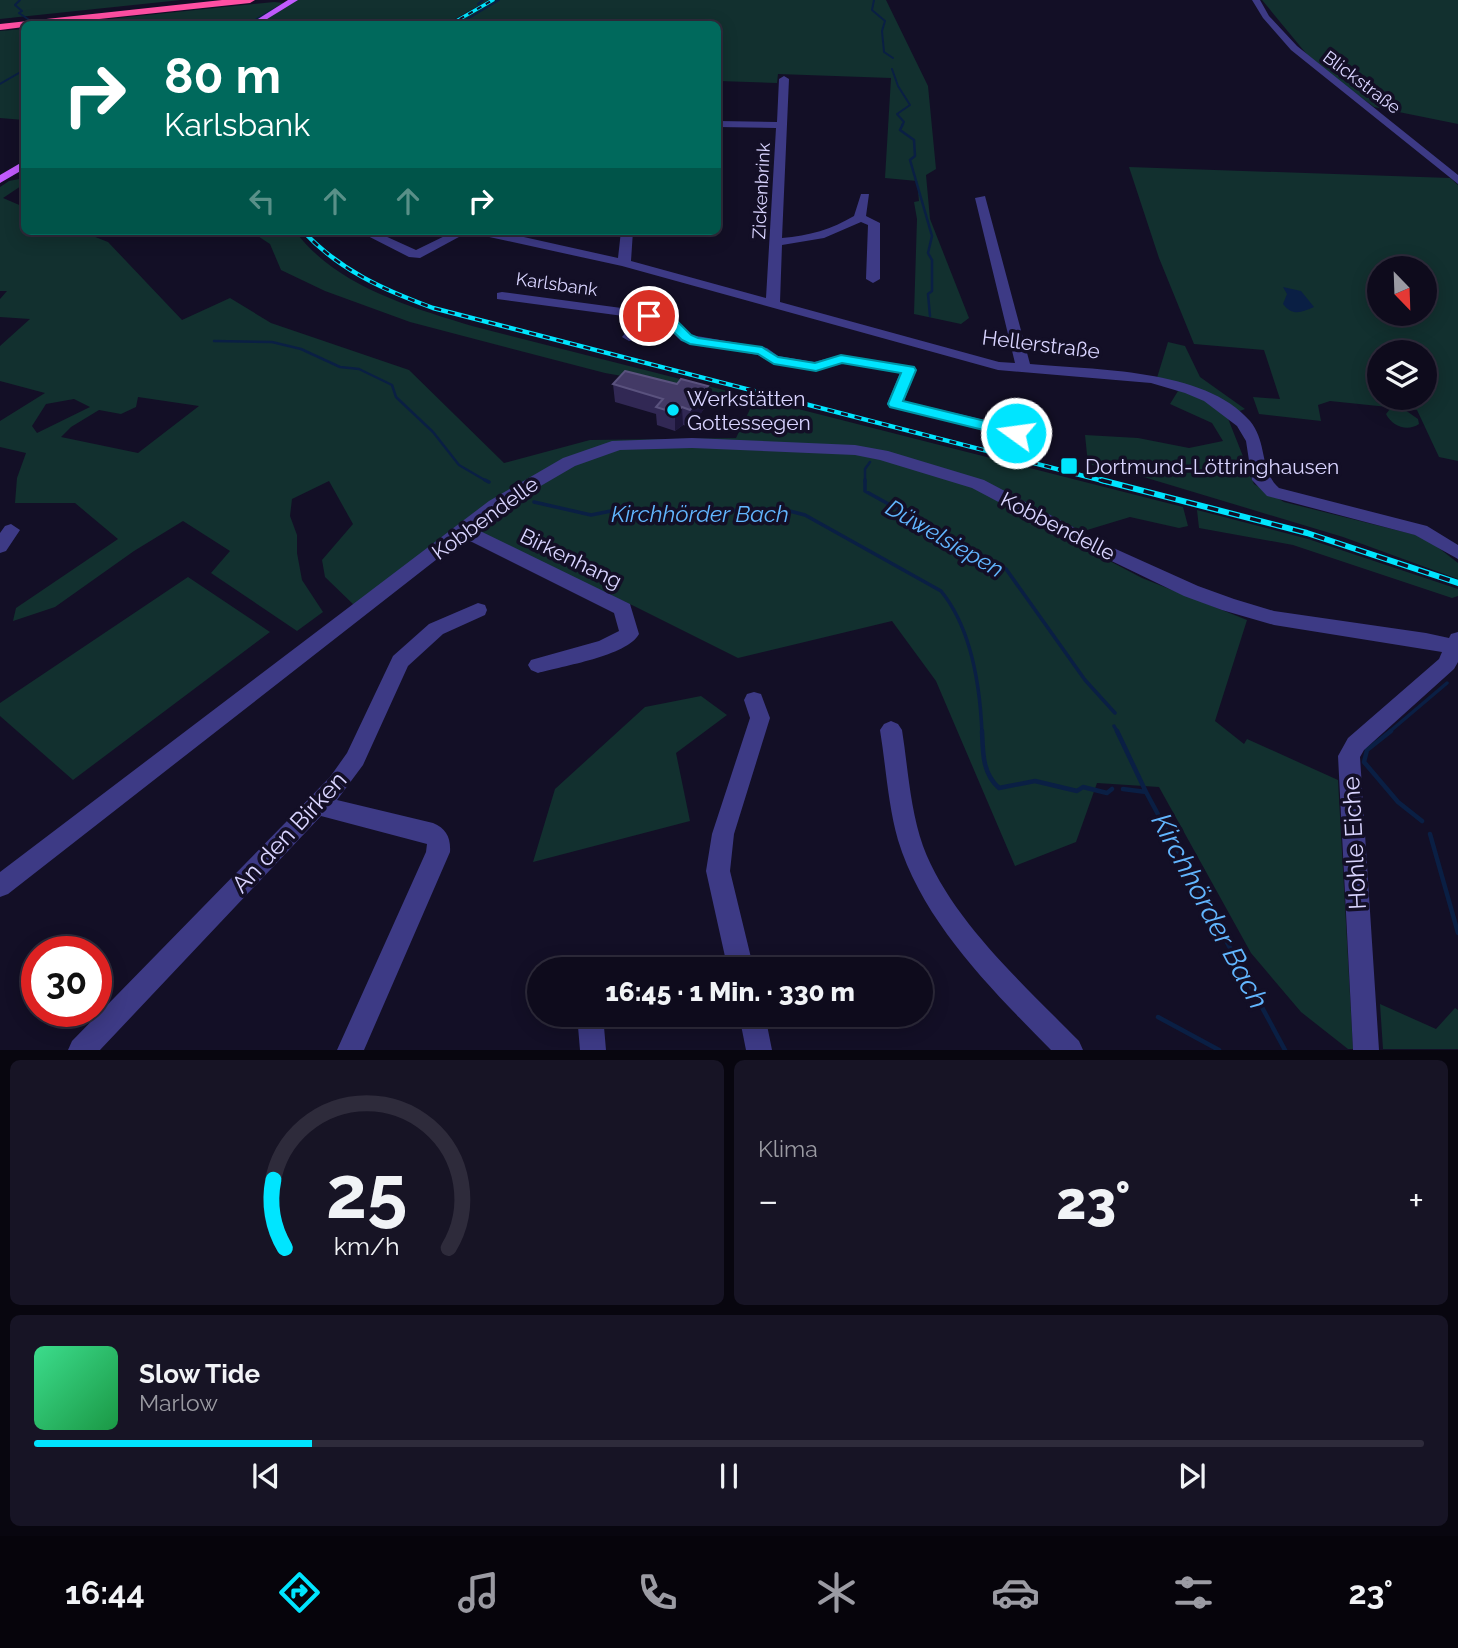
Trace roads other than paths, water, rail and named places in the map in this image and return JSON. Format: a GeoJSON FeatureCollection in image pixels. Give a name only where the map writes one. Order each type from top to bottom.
{"type":"FeatureCollection","features":[{"type":"Feature","properties":{"kind":"highway"},"geometry":{"type":"LineString","coordinates":[[89,15],[213,0]]}},
{"type":"Feature","properties":{"kind":"highway"},"geometry":{"type":"LineString","coordinates":[[30,21],[250,0]]}},
{"type":"Feature","properties":{"kind":"highway"},"geometry":{"type":"LineString","coordinates":[[0,24],[21,22]]}},
{"type":"Feature","properties":{"kind":"main road"},"geometry":{"type":"LineString","coordinates":[[259,21],[294,0]]}},
{"type":"Feature","properties":{"kind":"main road"},"geometry":{"type":"LineString","coordinates":[[0,180],[21,166]]}},
{"type":"Feature","properties":{"kind":"street","name":"Blickstraße"},"geometry":{"type":"LineString","coordinates":[[1256,0],[1267,17],[1309,63],[1380,116],[1458,181]]}},
{"type":"Feature","properties":{"kind":"street","name":"Zickenbrink"},"geometry":{"type":"LineString","coordinates":[[773,303],[784,79]]}},
{"type":"Feature","properties":{"kind":"street"},"geometry":{"type":"LineString","coordinates":[[721,124],[782,125]]}},
{"type":"Feature","properties":{"kind":"street"},"geometry":{"type":"LineString","coordinates":[[860,218],[864,196]]}},
{"type":"Feature","properties":{"kind":"street"},"geometry":{"type":"LineString","coordinates":[[981,198],[1023,367]]}},
{"type":"Feature","properties":{"kind":"street"},"geometry":{"type":"LineString","coordinates":[[776,242],[825,236],[860,218],[874,223],[873,275],[859,270]]}},
{"type":"Feature","properties":{"kind":"street"},"geometry":{"type":"LineString","coordinates":[[373,235],[414,254],[420,254],[456,235]]}},
{"type":"Feature","properties":{"kind":"street","name":"Hellerstraße"},"geometry":{"type":"LineString","coordinates":[[498,235],[624,263],[998,366],[1152,379],[1200,394],[1243,424],[1254,441],[1260,480],[1273,492],[1421,530],[1458,553]]}},
{"type":"Feature","properties":{"kind":"street"},"geometry":{"type":"LineString","coordinates":[[624,263],[628,235]]}},
{"type":"Feature","properties":{"kind":"street","name":"Karlsbank"},"geometry":{"type":"LineString","coordinates":[[502,296],[666,318],[686,338],[726,353],[762,351],[774,360],[816,367],[841,359],[909,370],[895,404],[1041,439]]}},
{"type":"Feature","properties":{"kind":"street"},"geometry":{"type":"LineString","coordinates":[[629,337],[649,316]]}},
{"type":"Feature","properties":{"kind":"street"},"geometry":{"type":"LineString","coordinates":[[885,365],[899,338]]}},
{"type":"Feature","properties":{"kind":"street","name":"Kobbendelle"},"geometry":{"type":"LineString","coordinates":[[0,886],[495,505],[569,462],[606,447],[649,442],[855,450],[882,455],[978,484],[1103,550],[1191,591],[1229,605],[1274,618],[1457,643]]}},
{"type":"Feature","properties":{"kind":"street"},"geometry":{"type":"LineString","coordinates":[[0,547],[11,530]]}},
{"type":"Feature","properties":{"kind":"street","name":"Birkenhang"},"geometry":{"type":"LineString","coordinates":[[464,530],[623,609],[629,634],[605,647],[538,665]]}},
{"type":"Feature","properties":{"kind":"street","name":"An den Birken"},"geometry":{"type":"LineString","coordinates":[[81,1049],[319,806],[355,759],[400,661],[436,629],[478,610]]}},
{"type":"Feature","properties":{"kind":"street","name":"Hohle Eiche"},"geometry":{"type":"LineString","coordinates":[[1366,1049],[1349,756],[1356,744],[1447,664],[1457,643]]}},
{"type":"Feature","properties":{"kind":"street"},"geometry":{"type":"LineString","coordinates":[[738,957],[718,871],[723,834],[760,718],[754,700]]}},
{"type":"Feature","properties":{"kind":"street"},"geometry":{"type":"LineString","coordinates":[[891,730],[909,834],[915,856],[929,882],[990,965],[1029,1009],[1070,1049]]}},
{"type":"Feature","properties":{"kind":"street"},"geometry":{"type":"LineString","coordinates":[[319,806],[433,833],[439,842],[438,852],[350,1049]]}},
{"type":"Feature","properties":{"kind":"street"},"geometry":{"type":"LineString","coordinates":[[591,1027],[593,1049]]}},
{"type":"Feature","properties":{"kind":"street"},"geometry":{"type":"LineString","coordinates":[[754,1027],[759,1049]]}},
{"type":"Feature","properties":{"kind":"water"},"geometry":{"type":"Polygon","coordinates":[[[1283,287],[1301,291],[1314,307],[1302,312],[1290,311],[1283,304],[1287,294],[1283,287]]]}},
{"type":"Feature","properties":{"kind":"waterway"},"geometry":{"type":"LineString","coordinates":[[20,0],[15,5],[22,11],[19,13],[31,21]]}},
{"type":"Feature","properties":{"kind":"waterway"},"geometry":{"type":"LineString","coordinates":[[478,4],[483,0]]}},
{"type":"Feature","properties":{"kind":"waterway"},"geometry":{"type":"LineString","coordinates":[[464,21],[499,0]]}},
{"type":"Feature","properties":{"kind":"waterway","name":"Düwelsiepen"},"geometry":{"type":"LineString","coordinates":[[874,0],[872,10],[885,21],[882,31],[884,52],[893,58]]}},
{"type":"Feature","properties":{"kind":"waterway"},"geometry":{"type":"LineString","coordinates":[[253,21],[278,7]]}},
{"type":"Feature","properties":{"kind":"waterway","name":"Düwelsiepen"},"geometry":{"type":"LineString","coordinates":[[892,69],[898,86],[910,105],[897,114],[904,122],[902,125]]}},
{"type":"Feature","properties":{"kind":"waterway"},"geometry":{"type":"LineString","coordinates":[[0,84],[21,72]]}},
{"type":"Feature","properties":{"kind":"waterway","name":"Düwelsiepen"},"geometry":{"type":"LineString","coordinates":[[903,124],[900,130],[914,140],[915,156],[910,160],[932,236],[928,253],[932,260],[932,291],[928,294],[930,316]]}},
{"type":"Feature","properties":{"kind":"waterway","name":"Kirchhörder Bach"},"geometry":{"type":"LineString","coordinates":[[214,341],[272,342],[301,349],[340,367],[359,369],[392,385],[396,397],[433,432],[459,465],[488,482]]}},
{"type":"Feature","properties":{"kind":"waterway","name":"Düwelsiepen"},"geometry":{"type":"LineString","coordinates":[[870,462],[865,469],[865,491],[1006,569],[1085,680],[1115,713]]}},
{"type":"Feature","properties":{"kind":"waterway","name":"Kirchhörder Bach"},"geometry":{"type":"LineString","coordinates":[[485,480],[489,482]]}},
{"type":"Feature","properties":{"kind":"waterway","name":"Kirchhörder Bach"},"geometry":{"type":"LineString","coordinates":[[534,502],[591,515],[616,510],[678,512],[782,509],[805,515],[941,591],[952,606],[967,640],[976,677],[982,733]]}},
{"type":"Feature","properties":{"kind":"waterway"},"geometry":{"type":"LineString","coordinates":[[1388,733],[1447,683]]}},
{"type":"Feature","properties":{"kind":"waterway","name":"Düwelsiepen"},"geometry":{"type":"LineString","coordinates":[[1114,726],[1118,732]]}},
{"type":"Feature","properties":{"kind":"waterway","name":"Kirchhörder Bach"},"geometry":{"type":"LineString","coordinates":[[982,731],[986,769],[999,788],[1035,781],[1077,791],[1083,787],[1107,793],[1112,789]]}},
{"type":"Feature","properties":{"kind":"waterway"},"geometry":{"type":"LineString","coordinates":[[1391,731],[1367,750],[1364,762],[1398,802],[1422,821]]}},
{"type":"Feature","properties":{"kind":"waterway","name":"Düwelsiepen"},"geometry":{"type":"LineString","coordinates":[[1118,732],[1146,792]]}},
{"type":"Feature","properties":{"kind":"waterway","name":"Kirchhörder Bach"},"geometry":{"type":"LineString","coordinates":[[1123,789],[1146,792]]}},
{"type":"Feature","properties":{"kind":"waterway","name":"Kirchhörder Bach"},"geometry":{"type":"LineString","coordinates":[[1146,792],[1285,1050]]}},
{"type":"Feature","properties":{"kind":"waterway"},"geometry":{"type":"LineString","coordinates":[[1430,834],[1458,933]]}},
{"type":"Feature","properties":{"kind":"waterway"},"geometry":{"type":"LineString","coordinates":[[1158,1017],[1219,1050]]}},
{"type":"Feature","properties":{"kind":"railway"},"geometry":{"type":"LineString","coordinates":[[456,21],[493,0]]}},
{"type":"Feature","properties":{"kind":"railway"},"geometry":{"type":"LineString","coordinates":[[307,235],[347,268],[397,294],[433,308],[1107,482]]}},
{"type":"Feature","properties":{"kind":"railway"},"geometry":{"type":"LineString","coordinates":[[1101,480],[1307,533],[1458,583]]}},
{"type":"Feature","properties":{"kind":"place","name":"Werkstätten Gottessegen"},"geometry":{"type":"Point","coordinates":[673,410]}},
{"type":"Feature","properties":{"kind":"place","name":"Dortmund-Löttringhausen"},"geometry":{"type":"Point","coordinates":[1069,466]}}]}
